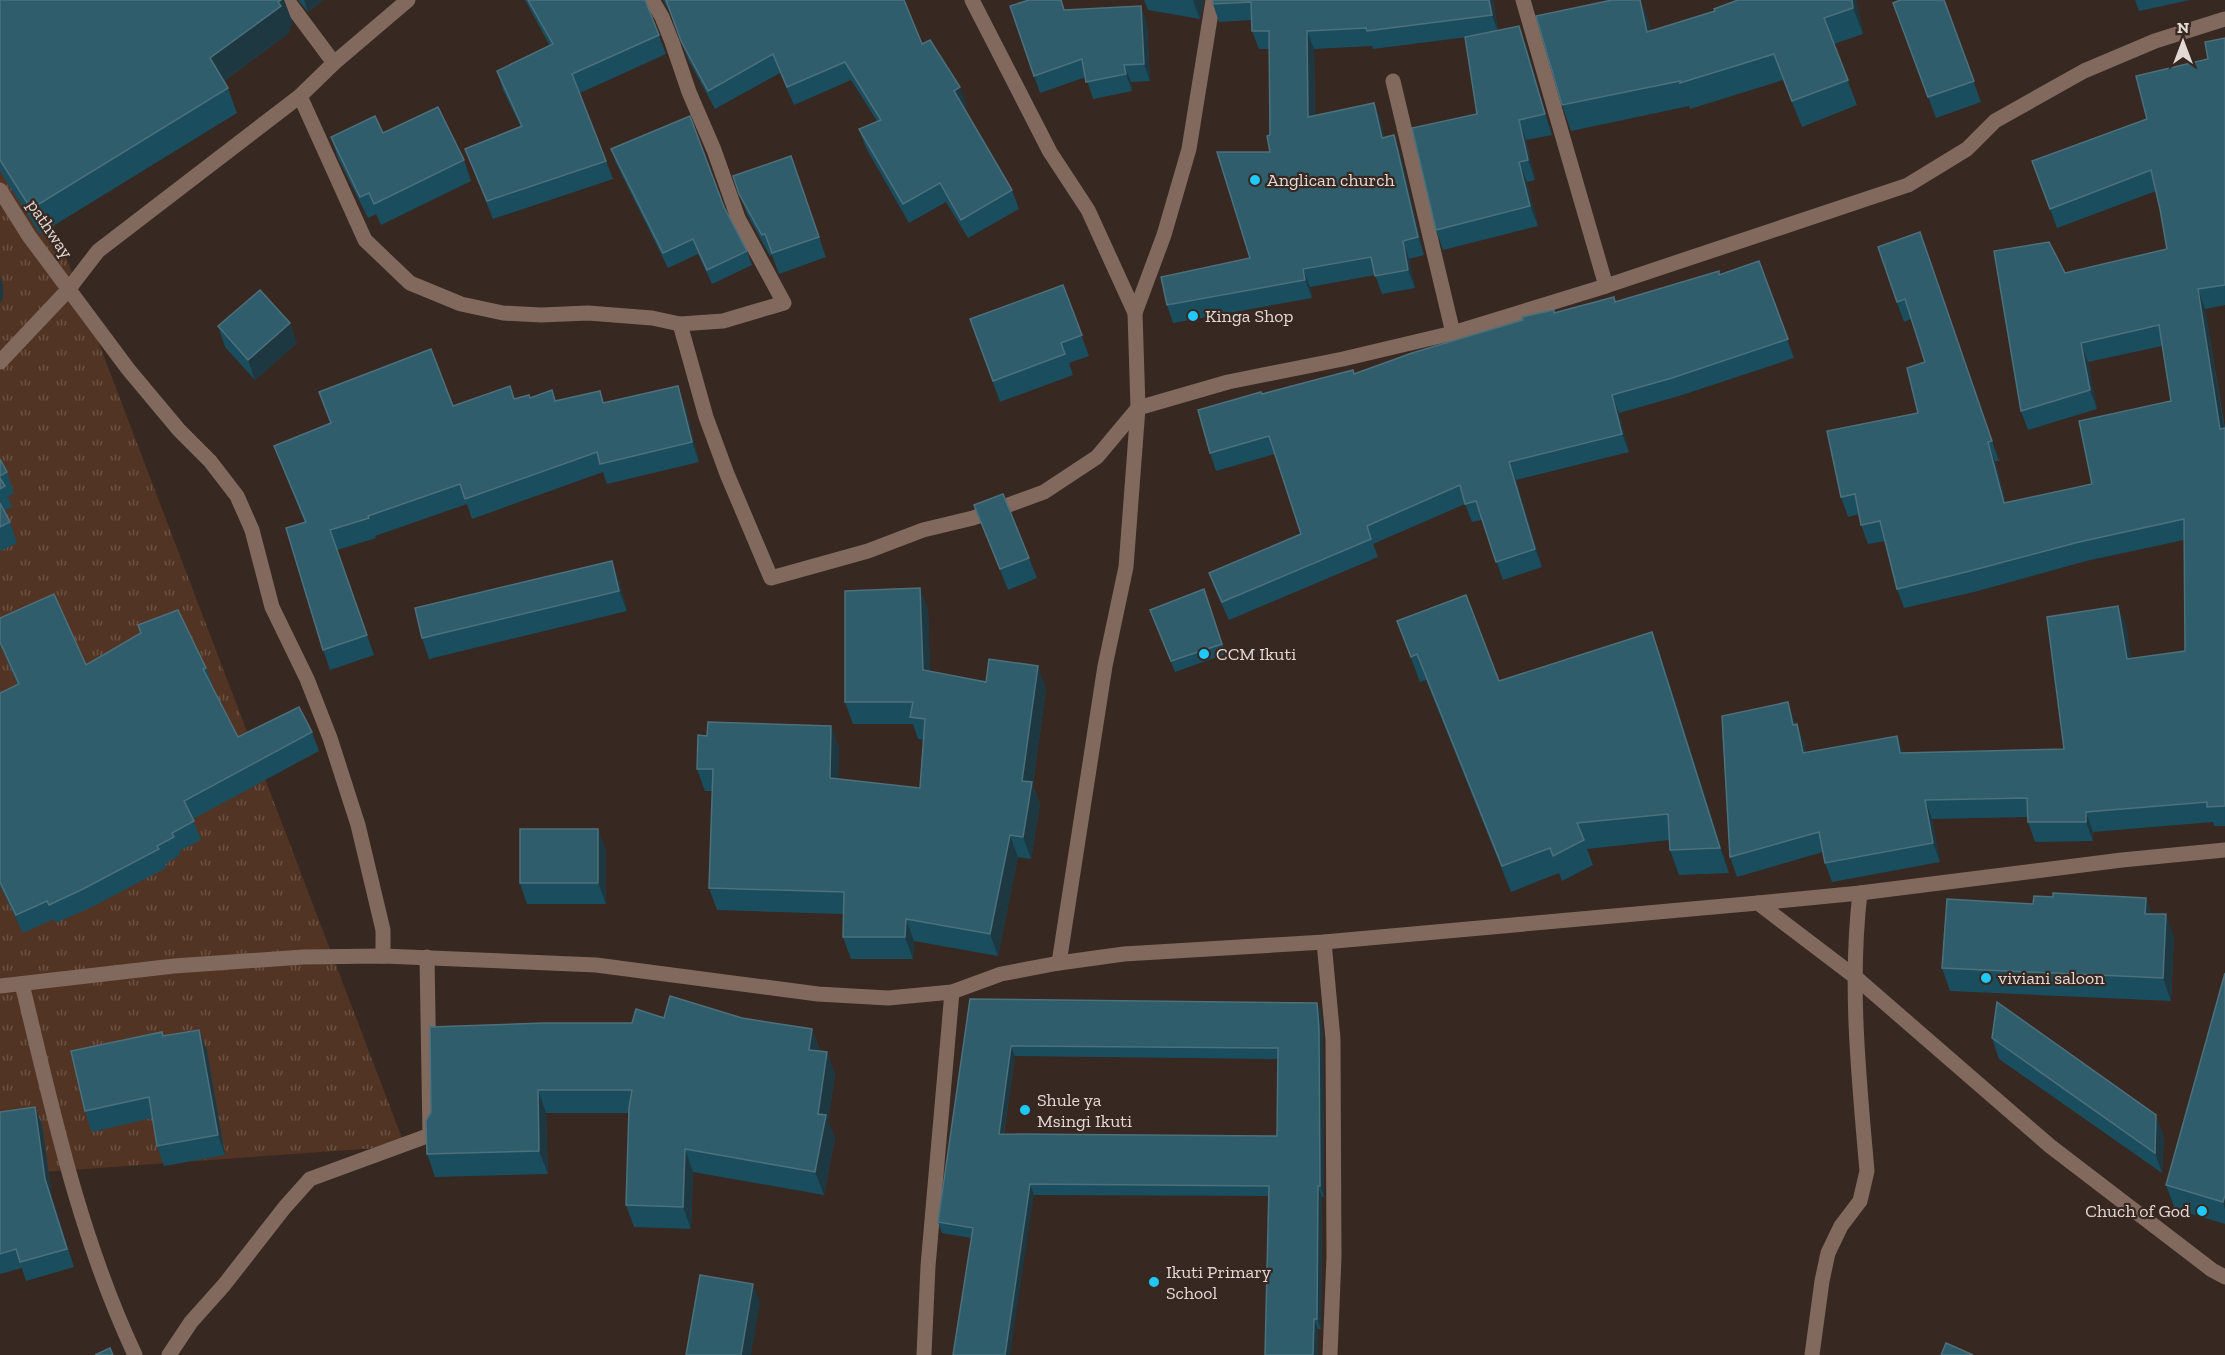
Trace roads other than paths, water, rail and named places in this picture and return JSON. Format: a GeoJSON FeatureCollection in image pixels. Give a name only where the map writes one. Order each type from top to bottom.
{"type":"FeatureCollection","features":[{"type":"Feature","properties":{"kind":"street"},"geometry":{"type":"LineString","coordinates":[[287,0],[334,63]]}},
{"type":"Feature","properties":{"kind":"street"},"geometry":{"type":"LineString","coordinates":[[0,362],[68,290],[98,251],[300,96],[334,63],[408,0]]}},
{"type":"Feature","properties":{"kind":"street"},"geometry":{"type":"LineString","coordinates":[[300,96],[365,240],[410,283],[461,304],[503,314],[588,313],[652,318],[680,324],[723,321],[784,303],[738,218],[662,16],[652,0]]}},
{"type":"Feature","properties":{"kind":"street"},"geometry":{"type":"LineString","coordinates":[[972,0],[1050,152],[1088,210],[1135,314]]}},
{"type":"Feature","properties":{"kind":"street"},"geometry":{"type":"LineString","coordinates":[[1059,963],[1106,666],[1126,567],[1138,408],[1135,314],[1164,235],[1189,149],[1213,0]]}},
{"type":"Feature","properties":{"kind":"street"},"geometry":{"type":"LineString","coordinates":[[1523,0],[1606,286]]}},
{"type":"Feature","properties":{"kind":"street"},"geometry":{"type":"LineString","coordinates":[[680,324],[706,417],[727,474],[771,578],[868,551],[923,530],[973,518],[1044,492],[1097,457],[1138,408],[1228,382],[1453,333],[1606,286],[1908,185],[1967,149],[1995,121],[2084,71],[2156,41],[2225,19]]}},
{"type":"Feature","properties":{"kind":"street"},"geometry":{"type":"LineString","coordinates":[[1393,81],[1453,333]]}},
{"type":"Feature","properties":{"kind":"street","name":"pathway"},"geometry":{"type":"LineString","coordinates":[[0,190],[29,236],[68,290],[143,387],[179,430],[210,461],[237,496],[252,530],[272,607],[307,679],[330,738],[358,825],[383,930],[383,956]]}},
{"type":"Feature","properties":{"kind":"street"},"geometry":{"type":"LineString","coordinates":[[0,986],[174,966],[303,957],[383,956],[596,965],[818,994],[888,998],[952,992],[1001,974],[1124,954],[1324,942],[1758,903],[2225,850]]}},
{"type":"Feature","properties":{"kind":"street"},"geometry":{"type":"LineString","coordinates":[[1812,1355],[1821,1281],[1828,1253],[1841,1226],[1860,1202],[1867,1171],[1854,976],[1855,933],[1860,893]]}},
{"type":"Feature","properties":{"kind":"street"},"geometry":{"type":"LineString","coordinates":[[1758,903],[1854,976],[2050,1146],[2212,1270],[2225,1277]]}},
{"type":"Feature","properties":{"kind":"street"},"geometry":{"type":"LineString","coordinates":[[1324,942],[1334,1039],[1334,1257],[1330,1355]]}},
{"type":"Feature","properties":{"kind":"street"},"geometry":{"type":"LineString","coordinates":[[169,1355],[190,1322],[224,1285],[310,1179],[430,1135],[427,957]]}},
{"type":"Feature","properties":{"kind":"street"},"geometry":{"type":"LineString","coordinates":[[21,984],[66,1169],[114,1311],[135,1355]]}},
{"type":"Feature","properties":{"kind":"street"},"geometry":{"type":"LineString","coordinates":[[924,1355],[928,1266],[952,992]]}},
{"type":"Feature","properties":{"kind":"place","name":"Anglican church"},"geometry":{"type":"Point","coordinates":[1255,180]}},
{"type":"Feature","properties":{"kind":"place","name":"Kinga Shop"},"geometry":{"type":"Point","coordinates":[1193,316]}},
{"type":"Feature","properties":{"kind":"place","name":"CCM Ikuti"},"geometry":{"type":"Point","coordinates":[1204,654]}},
{"type":"Feature","properties":{"kind":"place","name":"viviani saloon"},"geometry":{"type":"Point","coordinates":[1986,978]}},
{"type":"Feature","properties":{"kind":"place","name":"Shule ya Msingi Ikuti"},"geometry":{"type":"Point","coordinates":[1025,1110]}},
{"type":"Feature","properties":{"kind":"place","name":"Chuch of God"},"geometry":{"type":"Point","coordinates":[2202,1211]}},
{"type":"Feature","properties":{"kind":"place","name":"Ikuti Primary School"},"geometry":{"type":"Point","coordinates":[1154,1282]}}]}
